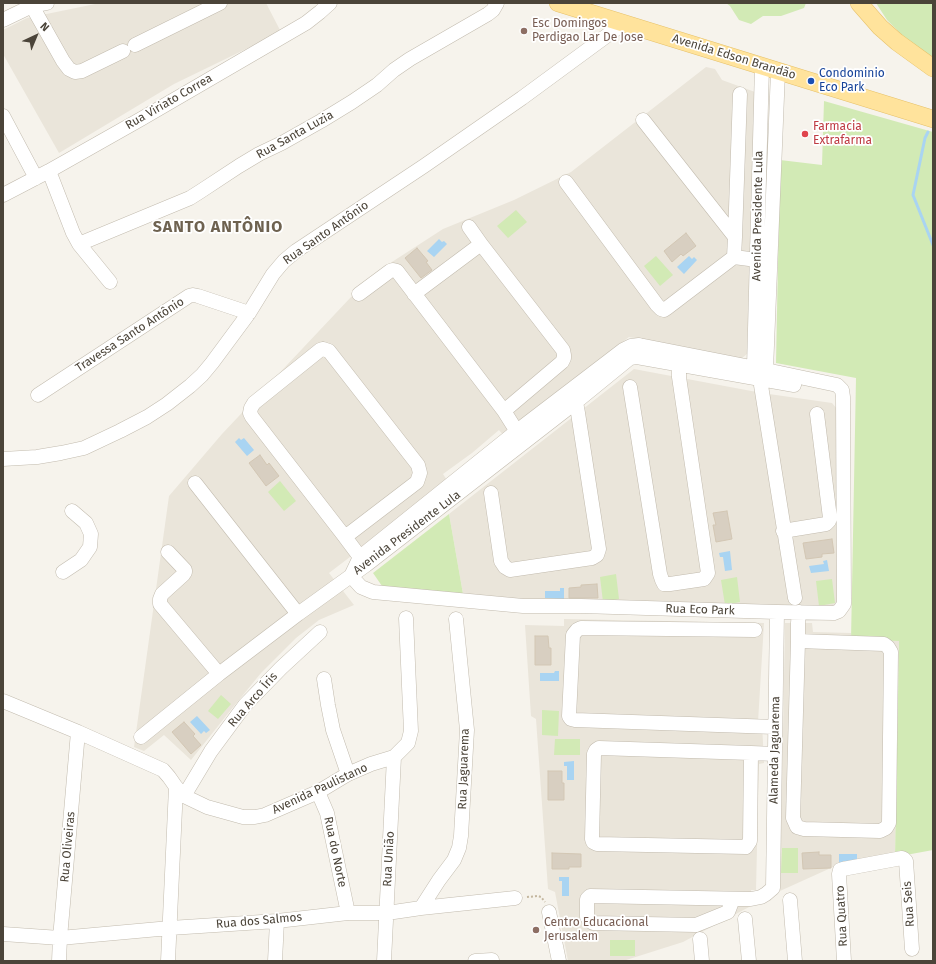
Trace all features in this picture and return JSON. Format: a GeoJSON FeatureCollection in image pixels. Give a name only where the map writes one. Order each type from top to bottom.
{"type":"FeatureCollection","features":[{"type":"Feature","properties":{"kind":"main road","name":"Avenida Edson Brandão"},"geometry":{"type":"LineString","coordinates":[[558,3],[933,119]]}},
{"type":"Feature","properties":{"kind":"main road"},"geometry":{"type":"LineString","coordinates":[[859,3],[880,27],[897,42],[933,68]]}},
{"type":"Feature","properties":{"kind":"street"},"geometry":{"type":"LineString","coordinates":[[3,20],[32,6],[47,3]]}},
{"type":"Feature","properties":{"kind":"street"},"geometry":{"type":"LineString","coordinates":[[32,6],[69,69],[75,72],[82,72],[220,3]]}},
{"type":"Feature","properties":{"kind":"street","name":"Rua Viriato Correa"},"geometry":{"type":"LineString","coordinates":[[3,195],[141,119],[306,23],[330,3]]}},
{"type":"Feature","properties":{"kind":"street","name":"Rua Santa Luzia"},"geometry":{"type":"LineString","coordinates":[[79,244],[190,198],[259,154],[315,125],[352,102],[377,85],[394,70],[410,59],[488,14],[493,10],[497,3]]}},
{"type":"Feature","properties":{"kind":"street","name":"Rua Santo Antônio"},"geometry":{"type":"LineString","coordinates":[[3,459],[61,454],[84,448],[103,440],[147,417],[167,404],[190,386],[212,364],[249,314],[273,274],[284,261],[522,98],[624,24]]}},
{"type":"Feature","properties":{"kind":"street","name":"Avenida Presidente Lula"},"geometry":{"type":"LineString","coordinates":[[760,372],[757,260],[762,66]]}},
{"type":"Feature","properties":{"kind":"street","name":"Avenida Presidente Lula"},"geometry":{"type":"LineString","coordinates":[[760,372],[773,182],[778,71]]}},
{"type":"Feature","properties":{"kind":"street"},"geometry":{"type":"LineString","coordinates":[[734,257],[740,94]]}},
{"type":"Feature","properties":{"kind":"street"},"geometry":{"type":"LineString","coordinates":[[3,116],[36,178]]}},
{"type":"Feature","properties":{"kind":"street"},"geometry":{"type":"LineString","coordinates":[[644,120],[735,237]]}},
{"type":"Feature","properties":{"kind":"street"},"geometry":{"type":"LineString","coordinates":[[48,171],[73,233],[79,244],[110,282]]}},
{"type":"Feature","properties":{"kind":"street"},"geometry":{"type":"LineString","coordinates":[[566,182],[661,309],[664,310],[667,308],[734,257],[757,260]]}},
{"type":"Feature","properties":{"kind":"street"},"geometry":{"type":"LineString","coordinates":[[759,182],[773,182]]}},
{"type":"Feature","properties":{"kind":"street"},"geometry":{"type":"LineString","coordinates":[[469,227],[563,350],[564,355],[562,362],[504,412]]}},
{"type":"Feature","properties":{"kind":"street"},"geometry":{"type":"LineString","coordinates":[[414,294],[481,244]]}},
{"type":"Feature","properties":{"kind":"street"},"geometry":{"type":"LineString","coordinates":[[359,294],[390,271],[396,271],[504,412],[520,436]]}},
{"type":"Feature","properties":{"kind":"street","name":"Travessa Santo Antônio"},"geometry":{"type":"LineString","coordinates":[[38,395],[189,296],[198,296],[249,314]]}},
{"type":"Feature","properties":{"kind":"street","name":"Avenida Presidente Lula"},"geometry":{"type":"LineString","coordinates":[[351,576],[363,561],[520,436],[572,397],[623,350],[631,346],[638,345],[679,359],[837,385],[842,390],[842,397]]}},
{"type":"Feature","properties":{"kind":"street"},"geometry":{"type":"LineString","coordinates":[[345,537],[417,482],[420,473],[418,465],[329,351],[323,349],[254,404],[250,413],[363,561]]}},
{"type":"Feature","properties":{"kind":"street"},"geometry":{"type":"LineString","coordinates":[[630,387],[662,580],[664,584],[670,584],[704,579],[708,573],[679,377],[679,359]]}},
{"type":"Feature","properties":{"kind":"street"},"geometry":{"type":"LineString","coordinates":[[760,372],[795,598]]}},
{"type":"Feature","properties":{"kind":"street"},"geometry":{"type":"LineString","coordinates":[[491,493],[501,561],[505,567],[510,570],[592,558],[597,555],[599,549],[578,413],[572,397]]}},
{"type":"Feature","properties":{"kind":"street","name":"Rua Eco Park"},"geometry":{"type":"LineString","coordinates":[[351,576],[361,587],[373,592],[523,606],[581,606],[834,613],[839,611],[844,604],[842,397]]}},
{"type":"Feature","properties":{"kind":"street"},"geometry":{"type":"LineString","coordinates":[[784,531],[826,524],[830,518],[817,414]]}},
{"type":"Feature","properties":{"kind":"street"},"geometry":{"type":"LineString","coordinates":[[195,483],[298,614]]}},
{"type":"Feature","properties":{"kind":"street"},"geometry":{"type":"LineString","coordinates":[[63,572],[81,560],[90,547],[91,534],[86,523],[72,511]]}},
{"type":"Feature","properties":{"kind":"street"},"geometry":{"type":"LineString","coordinates":[[168,552],[185,570],[185,572],[162,594],[160,604],[219,674]]}},
{"type":"Feature","properties":{"kind":"street"},"geometry":{"type":"LineString","coordinates":[[141,737],[219,674],[351,576]]}},
{"type":"Feature","properties":{"kind":"street","name":"Alameda Jaguarema"},"geometry":{"type":"LineString","coordinates":[[733,899],[751,899],[761,897],[773,888],[777,612]]}},
{"type":"Feature","properties":{"kind":"street"},"geometry":{"type":"LineString","coordinates":[[798,641],[884,644],[891,652],[890,823],[886,828],[880,831],[804,830],[797,827],[794,818],[798,641],[799,612]]}},
{"type":"Feature","properties":{"kind":"street"},"geometry":{"type":"LineString","coordinates":[[394,757],[408,742],[411,731],[406,618]]}},
{"type":"Feature","properties":{"kind":"street","name":"Rua Jaguarema"},"geometry":{"type":"LineString","coordinates":[[421,908],[454,860],[459,848],[461,836],[467,730],[456,619]]}},
{"type":"Feature","properties":{"kind":"street"},"geometry":{"type":"LineString","coordinates":[[755,630],[581,628],[573,635],[569,716],[575,720],[775,727]]}},
{"type":"Feature","properties":{"kind":"street","name":"Rua Arco Íris"},"geometry":{"type":"LineString","coordinates":[[168,961],[180,792],[245,705],[281,668],[320,632]]}},
{"type":"Feature","properties":{"kind":"street"},"geometry":{"type":"LineString","coordinates":[[324,679],[333,730],[348,774]]}},
{"type":"Feature","properties":{"kind":"street","name":"Avenida Paulistano"},"geometry":{"type":"LineString","coordinates":[[3,701],[134,756],[163,770],[180,792],[207,807],[243,817],[265,815],[318,792],[348,774],[371,764],[394,757]]}},
{"type":"Feature","properties":{"kind":"street","name":"Rua Oliveiras"},"geometry":{"type":"LineString","coordinates":[[59,961],[78,732]]}},
{"type":"Feature","properties":{"kind":"street"},"geometry":{"type":"LineString","coordinates":[[751,753],[750,841],[746,847],[597,844],[593,842],[594,754],[599,748],[751,753],[775,754]]}},
{"type":"Feature","properties":{"kind":"street","name":"Rua União"},"geometry":{"type":"LineString","coordinates":[[384,961],[394,757]]}},
{"type":"Feature","properties":{"kind":"street","name":"Rua do Norte"},"geometry":{"type":"LineString","coordinates":[[318,792],[327,813],[348,913]]}},
{"type":"Feature","properties":{"kind":"street","name":"Rua Seis"},"geometry":{"type":"LineString","coordinates":[[840,870],[904,858],[906,861],[912,949]]}},
{"type":"Feature","properties":{"kind":"street","name":"Rua Quatro"},"geometry":{"type":"LineString","coordinates":[[840,870],[844,961]]}},
{"type":"Feature","properties":{"kind":"street"},"geometry":{"type":"LineString","coordinates":[[590,896],[733,899],[728,912],[696,925],[593,923],[587,917],[587,899],[590,896]]}},
{"type":"Feature","properties":{"kind":"street","name":"Rua dos Salmos"},"geometry":{"type":"LineString","coordinates":[[3,934],[60,938],[170,928],[277,921],[348,913],[387,913],[515,898]]}},
{"type":"Feature","properties":{"kind":"street"},"geometry":{"type":"LineString","coordinates":[[790,900],[795,961]]}},
{"type":"Feature","properties":{"kind":"street"},"geometry":{"type":"LineString","coordinates":[[549,912],[559,961]]}},
{"type":"Feature","properties":{"kind":"street"},"geometry":{"type":"LineString","coordinates":[[745,919],[749,961]]}},
{"type":"Feature","properties":{"kind":"street"},"geometry":{"type":"LineString","coordinates":[[275,961],[277,921]]}},
{"type":"Feature","properties":{"kind":"street"},"geometry":{"type":"LineString","coordinates":[[700,939],[702,961]]}},
{"type":"Feature","properties":{"kind":"street"},"geometry":{"type":"LineString","coordinates":[[475,961],[492,960]]}},
{"type":"Feature","properties":{"kind":"path"},"geometry":{"type":"LineString","coordinates":[[515,898],[541,897],[549,912]]}},
{"type":"Feature","properties":{"kind":"shaded area"},"geometry":{"type":"Polygon","coordinates":[[[100,3],[266,3],[281,32],[174,84],[59,153],[3,54],[3,30],[27,18],[100,3]]]}},
{"type":"Feature","properties":{"kind":"shaded area"},"geometry":{"type":"Polygon","coordinates":[[[706,67],[715,69],[722,80],[755,92],[747,354],[741,359],[629,337],[503,435],[499,430],[472,453],[443,474],[448,482],[329,573],[354,605],[319,620],[296,638],[261,673],[191,760],[164,735],[144,751],[134,747],[169,496],[222,434],[351,297],[378,271],[443,229],[514,200],[571,172],[706,67]]]}},
{"type":"Feature","properties":{"kind":"shaded area"},"geometry":{"type":"Polygon","coordinates":[[[634,369],[762,393],[832,403],[838,410],[837,609],[518,601],[463,594],[449,514],[634,369]]]}},
{"type":"Feature","properties":{"kind":"shaded area"},"geometry":{"type":"Polygon","coordinates":[[[564,619],[764,623],[758,722],[762,723],[764,763],[759,764],[756,890],[751,890],[751,906],[683,942],[623,961],[568,961],[555,892],[548,889],[536,719],[531,716],[525,625],[564,626],[564,619]]]}},
{"type":"Feature","properties":{"kind":"shaded area"},"geometry":{"type":"Polygon","coordinates":[[[785,623],[812,623],[813,632],[851,633],[852,640],[899,641],[895,857],[833,867],[780,891],[785,623]]]}},
{"type":"Feature","properties":{"kind":"green space"},"geometry":{"type":"Polygon","coordinates":[[[726,3],[806,3],[804,8],[781,16],[763,16],[751,24],[739,20],[730,6],[726,3]]]}},
{"type":"Feature","properties":{"kind":"green space"},"geometry":{"type":"Polygon","coordinates":[[[876,3],[933,3],[933,63],[922,55],[887,20],[876,3]]]}},
{"type":"Feature","properties":{"kind":"green space"},"geometry":{"type":"Polygon","coordinates":[[[824,101],[933,132],[933,850],[895,857],[899,641],[851,640],[856,378],[776,363],[780,160],[822,165],[824,101]]]}},
{"type":"Feature","properties":{"kind":"green space"},"geometry":{"type":"Polygon","coordinates":[[[516,210],[527,222],[508,238],[497,226],[516,210]]]}},
{"type":"Feature","properties":{"kind":"green space"},"geometry":{"type":"Polygon","coordinates":[[[656,256],[673,275],[660,286],[644,266],[656,256]]]}},
{"type":"Feature","properties":{"kind":"green space"},"geometry":{"type":"Polygon","coordinates":[[[280,481],[296,501],[284,511],[268,492],[280,481]]]}},
{"type":"Feature","properties":{"kind":"green space"},"geometry":{"type":"Polygon","coordinates":[[[449,514],[463,594],[382,586],[373,573],[449,514]]]}},
{"type":"Feature","properties":{"kind":"green space"},"geometry":{"type":"Polygon","coordinates":[[[616,574],[619,599],[603,602],[600,577],[616,574]]]}},
{"type":"Feature","properties":{"kind":"green space"},"geometry":{"type":"Polygon","coordinates":[[[737,577],[740,602],[725,605],[721,580],[737,577]]]}},
{"type":"Feature","properties":{"kind":"green space"},"geometry":{"type":"Polygon","coordinates":[[[832,579],[835,603],[819,606],[816,581],[832,579]]]}},
{"type":"Feature","properties":{"kind":"green space"},"geometry":{"type":"Polygon","coordinates":[[[221,695],[231,704],[218,719],[208,711],[221,695]]]}},
{"type":"Feature","properties":{"kind":"green space"},"geometry":{"type":"Polygon","coordinates":[[[542,710],[559,711],[558,736],[542,735],[542,710]]]}},
{"type":"Feature","properties":{"kind":"green space"},"geometry":{"type":"Polygon","coordinates":[[[555,739],[580,739],[580,755],[554,755],[555,739]]]}},
{"type":"Feature","properties":{"kind":"green space"},"geometry":{"type":"Polygon","coordinates":[[[782,848],[798,848],[798,873],[781,873],[782,848]]]}},
{"type":"Feature","properties":{"kind":"green space"},"geometry":{"type":"Polygon","coordinates":[[[610,940],[635,940],[635,956],[610,956],[610,940]]]}},
{"type":"Feature","properties":{"kind":"water"},"geometry":{"type":"Polygon","coordinates":[[[439,239],[447,244],[434,257],[427,251],[439,239]]]}},
{"type":"Feature","properties":{"kind":"water"},"geometry":{"type":"Polygon","coordinates":[[[689,256],[692,259],[694,257],[697,260],[684,274],[677,267],[689,256]]]}},
{"type":"Feature","properties":{"kind":"water"},"geometry":{"type":"Polygon","coordinates":[[[239,438],[241,440],[244,438],[254,450],[247,456],[235,442],[239,438]]]}},
{"type":"Feature","properties":{"kind":"water"},"geometry":{"type":"Polygon","coordinates":[[[730,551],[732,570],[725,571],[723,557],[720,557],[719,553],[730,551]]]}},
{"type":"Feature","properties":{"kind":"water"},"geometry":{"type":"Polygon","coordinates":[[[827,560],[829,571],[811,573],[809,566],[824,564],[823,561],[827,560]]]}},
{"type":"Feature","properties":{"kind":"water"},"geometry":{"type":"Polygon","coordinates":[[[560,588],[564,588],[564,599],[545,598],[545,591],[560,591],[560,588]]]}},
{"type":"Feature","properties":{"kind":"water"},"geometry":{"type":"Polygon","coordinates":[[[555,671],[559,671],[559,681],[540,681],[540,673],[554,673],[555,671]]]}},
{"type":"Feature","properties":{"kind":"water"},"geometry":{"type":"Polygon","coordinates":[[[197,716],[210,730],[206,733],[204,731],[201,734],[190,722],[197,716]]]}},
{"type":"Feature","properties":{"kind":"water"},"geometry":{"type":"Polygon","coordinates":[[[574,761],[574,780],[567,780],[567,766],[564,766],[564,762],[574,761]]]}},
{"type":"Feature","properties":{"kind":"water"},"geometry":{"type":"Polygon","coordinates":[[[839,854],[857,854],[857,862],[843,861],[843,864],[839,864],[839,854]]]}},
{"type":"Feature","properties":{"kind":"water"},"geometry":{"type":"Polygon","coordinates":[[[559,877],[569,877],[569,896],[562,896],[562,881],[559,881],[559,877]]]}},
{"type":"Feature","properties":{"kind":"building"},"geometry":{"type":"Polygon","coordinates":[[[686,233],[696,246],[683,256],[681,254],[672,262],[664,251],[686,233]]]}},
{"type":"Feature","properties":{"kind":"building"},"geometry":{"type":"Polygon","coordinates":[[[417,248],[428,261],[426,262],[432,270],[421,278],[405,258],[417,248]]]}},
{"type":"Feature","properties":{"kind":"building"},"geometry":{"type":"Polygon","coordinates":[[[260,455],[267,465],[269,463],[279,476],[266,486],[249,463],[260,455]]]}},
{"type":"Feature","properties":{"kind":"building"},"geometry":{"type":"Polygon","coordinates":[[[727,511],[732,539],[716,542],[713,525],[716,525],[713,513],[727,511]]]}},
{"type":"Feature","properties":{"kind":"building"},"geometry":{"type":"Polygon","coordinates":[[[832,539],[834,553],[822,554],[822,557],[806,559],[803,543],[832,539]]]}},
{"type":"Feature","properties":{"kind":"building"},"geometry":{"type":"Polygon","coordinates":[[[597,584],[598,598],[569,598],[569,588],[581,587],[581,585],[597,584]]]}},
{"type":"Feature","properties":{"kind":"building"},"geometry":{"type":"Polygon","coordinates":[[[535,636],[548,636],[549,648],[551,648],[551,665],[535,665],[535,636]]]}},
{"type":"Feature","properties":{"kind":"building"},"geometry":{"type":"Polygon","coordinates":[[[184,722],[195,734],[193,736],[201,745],[191,754],[172,732],[184,722]]]}},
{"type":"Feature","properties":{"kind":"building"},"geometry":{"type":"Polygon","coordinates":[[[548,771],[562,771],[564,800],[548,800],[548,771]]]}},
{"type":"Feature","properties":{"kind":"building"},"geometry":{"type":"Polygon","coordinates":[[[819,852],[819,855],[831,855],[831,868],[803,869],[802,853],[819,852]]]}},
{"type":"Feature","properties":{"kind":"building"},"geometry":{"type":"Polygon","coordinates":[[[552,853],[581,854],[581,867],[552,869],[552,853]]]}},
{"type":"Feature","properties":{"kind":"waterway"},"geometry":{"type":"LineString","coordinates":[[928,132],[925,138],[913,195],[933,245]]}},
{"type":"Feature","properties":{"kind":"place","name":"Esc Domingos Perdigao Lar De Jose"},"geometry":{"type":"Point","coordinates":[524,31]}},
{"type":"Feature","properties":{"kind":"place","name":"Condominio Eco Park"},"geometry":{"type":"Point","coordinates":[811,81]}},
{"type":"Feature","properties":{"kind":"place","name":"Farmacia Extrafarma"},"geometry":{"type":"Point","coordinates":[805,134]}},
{"type":"Feature","properties":{"kind":"place","name":"Centro Educacional Jerusalem"},"geometry":{"type":"Point","coordinates":[536,930]}},
{"type":"Feature","properties":{"kind":"district","name":"SANTO ANTÔNIO"},"geometry":{"type":"Point","coordinates":[218,228]}}]}
